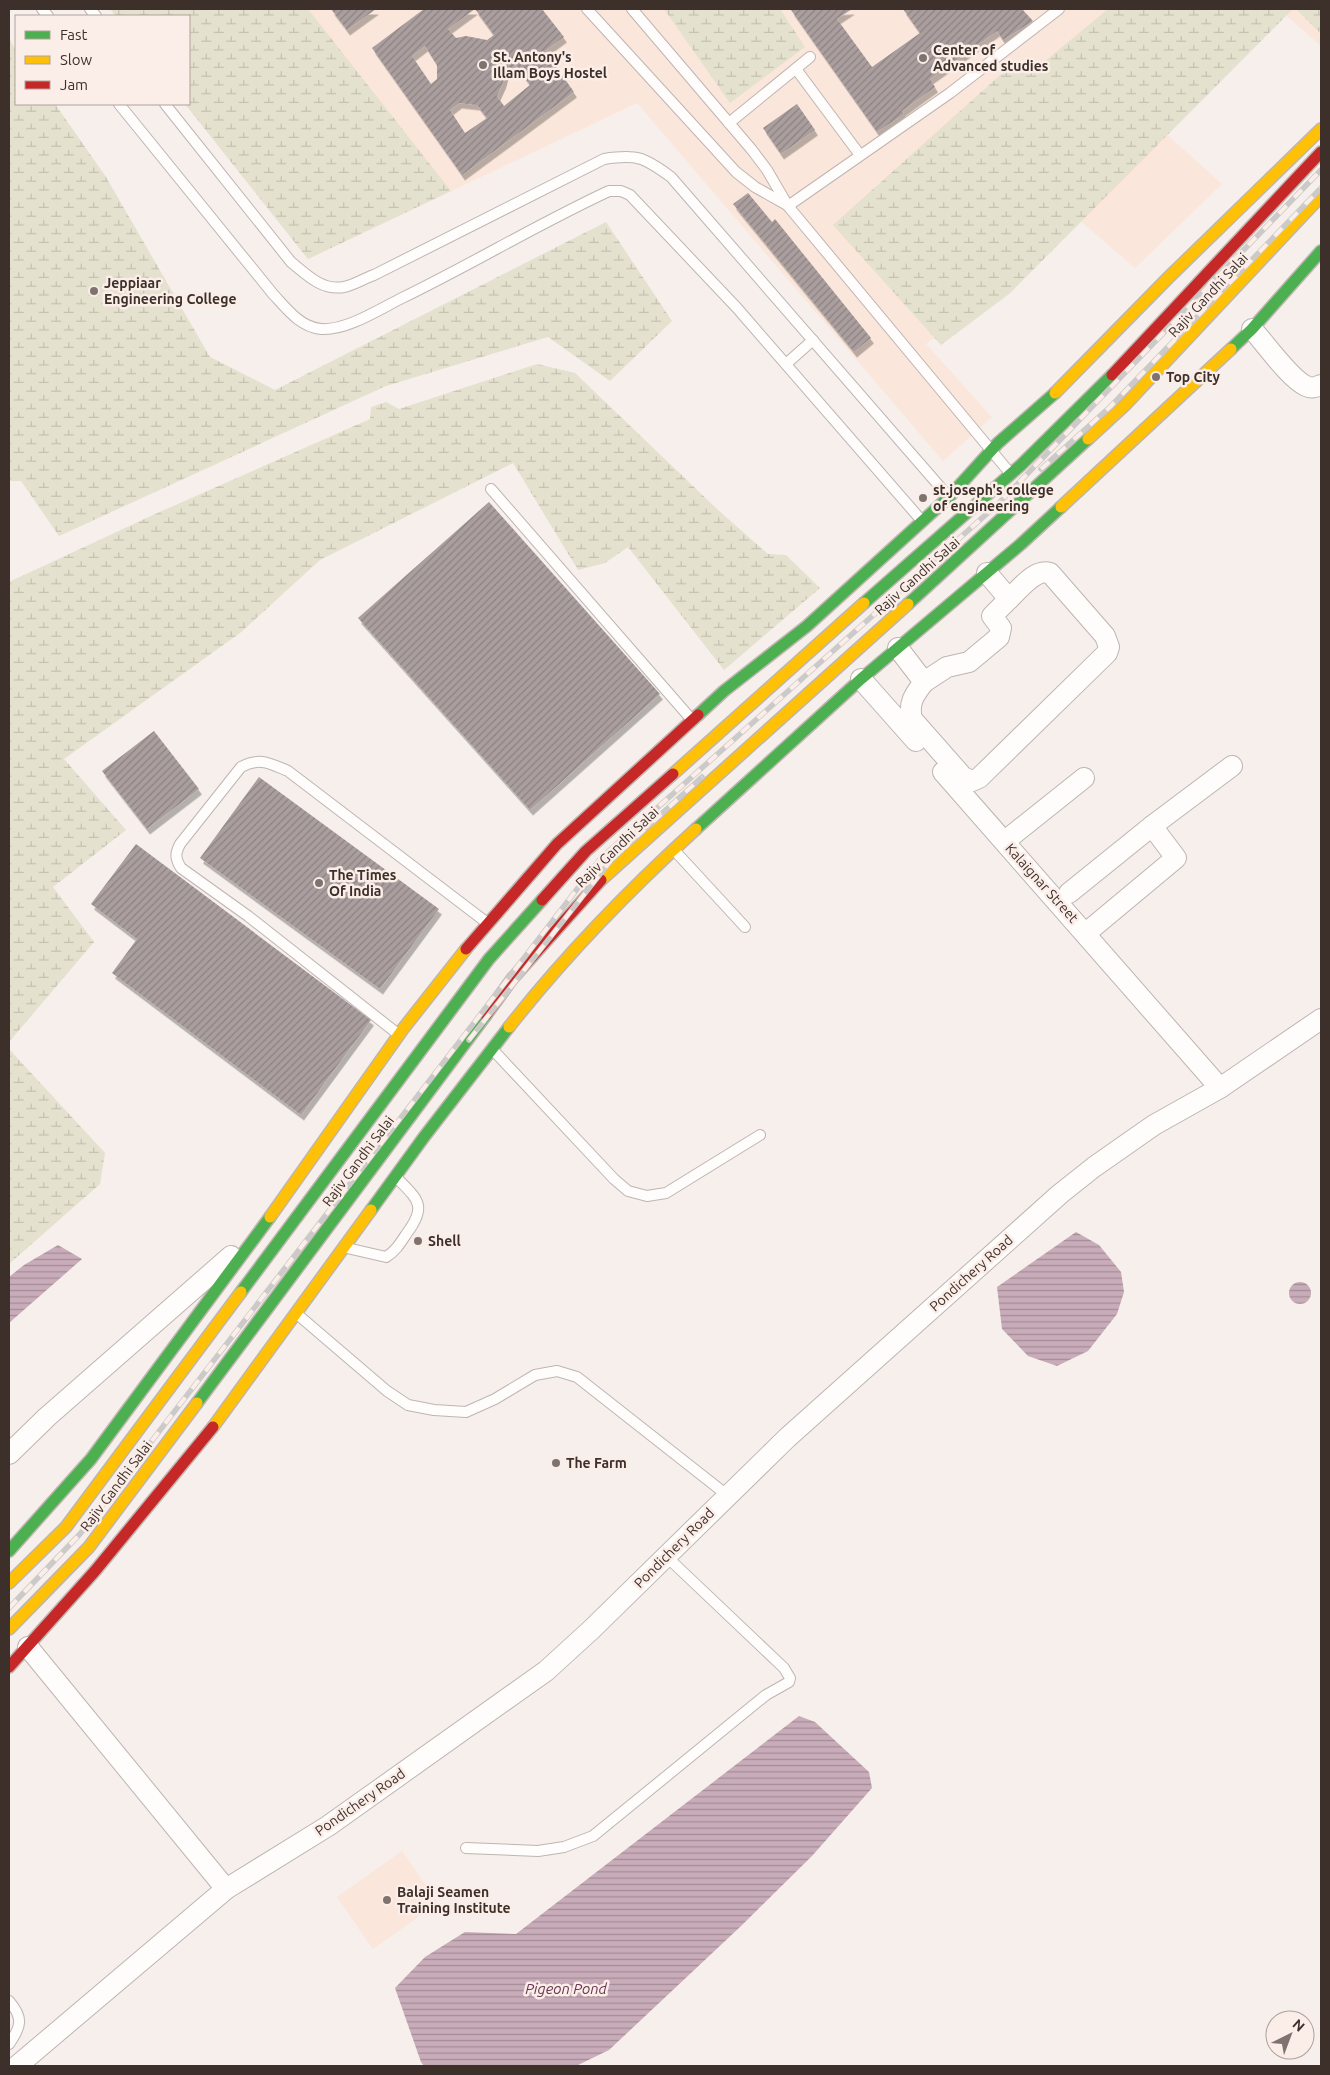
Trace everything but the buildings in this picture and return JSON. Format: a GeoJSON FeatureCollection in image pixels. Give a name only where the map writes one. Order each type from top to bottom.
{"type":"FeatureCollection","features":[{"type":"Feature","properties":{"kind":"main road"},"geometry":{"type":"LineString","coordinates":[[9,1551],[91,1458],[258,1233],[399,1035],[487,923],[557,844],[724,691],[930,530],[966,515],[991,450],[1069,380],[1169,276],[1321,129]]}},
{"type":"Feature","properties":{"kind":"main road","name":"Rajiv Gandhi Salai"},"geometry":{"type":"LineString","coordinates":[[9,1629],[89,1547],[512,978],[608,872],[958,560],[966,515],[1105,382],[1321,152]]}},
{"type":"Feature","properties":{"kind":"main road","name":"Rajiv Gandhi Salai"},"geometry":{"type":"LineString","coordinates":[[9,1583],[66,1527],[489,959],[586,851],[881,587],[930,530],[966,515],[1126,404],[1321,196]]}},
{"type":"Feature","properties":{"kind":"main road"},"geometry":{"type":"LineString","coordinates":[[9,1668],[95,1571],[205,1438],[395,1176],[530,1000],[643,877],[861,680],[1028,537],[1252,329],[1321,251]]}},
{"type":"Feature","properties":{"kind":"main road"},"geometry":{"type":"LineString","coordinates":[[881,587],[900,611]]}},
{"type":"Feature","properties":{"kind":"main road"},"geometry":{"type":"LineString","coordinates":[[180,1340],[196,1352]]}},
{"type":"Feature","properties":{"kind":"street"},"geometry":{"type":"LineString","coordinates":[[1252,329],[1305,386],[1312,388],[1321,385]]}},
{"type":"Feature","properties":{"kind":"street"},"geometry":{"type":"LineString","coordinates":[[1044,571],[1050,574],[1105,636],[1109,647],[1107,652],[979,778],[972,780],[963,777],[912,719],[910,708],[912,699],[924,682],[947,668],[969,662],[999,637],[1001,628],[992,616],[1009,599],[1037,573],[1044,571]]}},
{"type":"Feature","properties":{"kind":"street"},"geometry":{"type":"LineString","coordinates":[[987,573],[1009,599]]}},
{"type":"Feature","properties":{"kind":"street"},"geometry":{"type":"LineString","coordinates":[[898,648],[924,682]]}},
{"type":"Feature","properties":{"kind":"street","name":"Kalaignar Street"},"geometry":{"type":"LineString","coordinates":[[861,680],[1086,933],[1220,1088]]}},
{"type":"Feature","properties":{"kind":"street"},"geometry":{"type":"LineString","coordinates":[[1069,893],[1152,826],[1232,766]]}},
{"type":"Feature","properties":{"kind":"street"},"geometry":{"type":"LineString","coordinates":[[1005,841],[1084,778]]}},
{"type":"Feature","properties":{"kind":"street"},"geometry":{"type":"LineString","coordinates":[[1086,933],[1176,858],[1152,826]]}},
{"type":"Feature","properties":{"kind":"street","name":"Pondichery Road"},"geometry":{"type":"LineString","coordinates":[[17,2066],[226,1889],[328,1826],[474,1720],[546,1671],[592,1630],[787,1438],[1060,1194],[1094,1167],[1154,1126],[1220,1088],[1321,1019]]}},
{"type":"Feature","properties":{"kind":"street"},"geometry":{"type":"LineString","coordinates":[[9,1454],[47,1417],[258,1233]]}},
{"type":"Feature","properties":{"kind":"street"},"geometry":{"type":"LineString","coordinates":[[28,1647],[226,1889]]}},
{"type":"Feature","properties":{"kind":"lane"},"geometry":{"type":"LineString","coordinates":[[587,9],[736,172],[755,187],[788,206]]}},
{"type":"Feature","properties":{"kind":"lane"},"geometry":{"type":"LineString","coordinates":[[632,9],[730,123],[766,170],[788,206],[1011,474]]}},
{"type":"Feature","properties":{"kind":"lane"},"geometry":{"type":"LineString","coordinates":[[788,206],[950,93],[1060,9]]}},
{"type":"Feature","properties":{"kind":"lane"},"geometry":{"type":"LineString","coordinates":[[730,123],[810,57]]}},
{"type":"Feature","properties":{"kind":"lane"},"geometry":{"type":"LineString","coordinates":[[796,69],[860,155]]}},
{"type":"Feature","properties":{"kind":"lane"},"geometry":{"type":"LineString","coordinates":[[120,105],[273,294],[294,317],[308,326],[322,329],[340,327],[360,319],[444,278],[583,203],[608,191],[621,190],[630,195],[736,308],[958,560]]}},
{"type":"Feature","properties":{"kind":"lane"},"geometry":{"type":"LineString","coordinates":[[166,105],[291,262],[311,279],[324,286],[344,287],[374,275],[604,159],[627,155],[649,160],[671,177],[966,515]]}},
{"type":"Feature","properties":{"kind":"lane"},"geometry":{"type":"LineString","coordinates":[[786,364],[813,340]]}},
{"type":"Feature","properties":{"kind":"lane"},"geometry":{"type":"LineString","coordinates":[[490,489],[692,721]]}},
{"type":"Feature","properties":{"kind":"lane"},"geometry":{"type":"LineString","coordinates":[[399,1035],[248,916],[180,868],[176,860],[176,853],[180,844],[241,767],[252,761],[268,763],[288,771],[487,923]]}},
{"type":"Feature","properties":{"kind":"lane"},"geometry":{"type":"LineString","coordinates":[[674,849],[745,927]]}},
{"type":"Feature","properties":{"kind":"lane"},"geometry":{"type":"LineString","coordinates":[[492,1049],[614,1179],[628,1191],[647,1196],[666,1193],[760,1135]]}},
{"type":"Feature","properties":{"kind":"lane"},"geometry":{"type":"LineString","coordinates":[[343,1247],[386,1257],[396,1249],[417,1220],[419,1211],[414,1197],[395,1176]]}},
{"type":"Feature","properties":{"kind":"lane"},"geometry":{"type":"LineString","coordinates":[[296,1314],[387,1392],[408,1405],[434,1410],[466,1412],[495,1399],[535,1375],[557,1371],[578,1377],[727,1495]]}},
{"type":"Feature","properties":{"kind":"lane"},"geometry":{"type":"LineString","coordinates":[[466,1848],[538,1851],[564,1846],[592,1836],[766,1695],[789,1682],[790,1678],[784,1668],[666,1556]]}},
{"type":"Feature","properties":{"kind":"lane"},"geometry":{"type":"LineString","coordinates":[[9,2001],[16,2008],[20,2021],[18,2031],[9,2044]]}},
{"type":"Feature","properties":{"kind":"shaded area"},"geometry":{"type":"Polygon","coordinates":[[[110,9],[1275,9],[1161,129],[1222,184],[1135,268],[1069,211],[993,291],[926,344],[992,417],[943,461],[637,103],[308,259],[186,105],[190,105],[190,15],[115,15],[110,9]]]}},
{"type":"Feature","properties":{"kind":"shaded area"},"geometry":{"type":"Polygon","coordinates":[[[1279,9],[1321,9],[1321,46],[1279,9]]]}},
{"type":"Feature","properties":{"kind":"shaded area","name":"Balaji Seamen Training Institute"},"geometry":{"type":"Polygon","coordinates":[[[402,1851],[438,1903],[373,1949],[337,1897],[402,1851]]]}},
{"type":"Feature","properties":{"kind":"green space"},"geometry":{"type":"Polygon","coordinates":[[[110,9],[308,9],[451,191],[308,259],[186,105],[190,105],[190,15],[115,15],[110,9]]]}},
{"type":"Feature","properties":{"kind":"green space"},"geometry":{"type":"Polygon","coordinates":[[[664,9],[780,9],[805,47],[730,103],[664,9]]]}},
{"type":"Feature","properties":{"kind":"green space"},"geometry":{"type":"Polygon","coordinates":[[[1108,9],[1293,9],[1009,294],[941,345],[833,225],[1007,69],[1032,72],[1108,9]]]}},
{"type":"Feature","properties":{"kind":"green space"},"geometry":{"type":"Polygon","coordinates":[[[1296,9],[1321,9],[1321,30],[1319,32],[1296,9]]]}},
{"type":"Feature","properties":{"kind":"green space","name":"Jeppiaar Engineering College"},"geometry":{"type":"Polygon","coordinates":[[[9,39],[15,48],[15,105],[56,105],[106,177],[210,357],[275,390],[606,222],[672,321],[610,381],[548,337],[386,386],[59,536],[21,481],[9,481],[9,39]]]}},
{"type":"Feature","properties":{"kind":"green space"},"geometry":{"type":"Polygon","coordinates":[[[537,364],[575,373],[718,510],[768,554],[786,555],[820,588],[724,670],[628,547],[605,563],[578,570],[513,463],[320,560],[240,633],[64,759],[126,830],[53,887],[94,942],[9,1042],[9,582],[153,515],[370,419],[371,407],[386,402],[399,409],[537,364]]]}},
{"type":"Feature","properties":{"kind":"green space"},"geometry":{"type":"Polygon","coordinates":[[[9,1049],[105,1153],[100,1184],[9,1264],[9,1049]]]}},
{"type":"Feature","properties":{"kind":"water"},"geometry":{"type":"Polygon","coordinates":[[[1076,1232],[1099,1245],[1121,1272],[1124,1292],[1117,1314],[1088,1351],[1057,1366],[1028,1356],[1002,1329],[997,1287],[1076,1232]]]}},
{"type":"Feature","properties":{"kind":"water"},"geometry":{"type":"Polygon","coordinates":[[[58,1245],[82,1259],[9,1323],[9,1277],[24,1265],[58,1245]]]}},
{"type":"Feature","properties":{"kind":"water"},"geometry":{"type":"Polygon","coordinates":[[[1300,1282],[1308,1285],[1311,1293],[1308,1301],[1300,1304],[1292,1301],[1289,1293],[1292,1285],[1300,1282]]]}},
{"type":"Feature","properties":{"kind":"water","name":"Pigeon Pond"},"geometry":{"type":"Polygon","coordinates":[[[799,1716],[815,1722],[869,1772],[872,1788],[812,1856],[740,1927],[609,2050],[576,2066],[424,2066],[395,1988],[425,1957],[465,1932],[516,1934],[799,1716]]]}},
{"type":"Feature","properties":{"kind":"railway"},"geometry":{"type":"LineString","coordinates":[[9,1608],[80,1534],[601,858],[1000,502],[1321,170]]}},
{"type":"Feature","properties":{"kind":"railway"},"geometry":{"type":"LineString","coordinates":[[1041,469],[1110,407],[1321,188]]}},
{"type":"Feature","properties":{"kind":"railway"},"geometry":{"type":"LineString","coordinates":[[469,1040],[612,859],[702,777]]}},
{"type":"Feature","properties":{"kind":"traffic: fast"},"geometry":{"type":"LineString","coordinates":[[1231,349],[1252,329],[1321,251]]}},
{"type":"Feature","properties":{"kind":"traffic: fast"},"geometry":{"type":"LineString","coordinates":[[864,603],[1021,465],[1112,375]]}},
{"type":"Feature","properties":{"kind":"traffic: fast"},"geometry":{"type":"LineString","coordinates":[[698,715],[724,691],[807,626],[949,497],[998,443],[1055,393]]}},
{"type":"Feature","properties":{"kind":"traffic: fast"},"geometry":{"type":"LineString","coordinates":[[908,604],[1088,439]]}},
{"type":"Feature","properties":{"kind":"traffic: fast"},"geometry":{"type":"LineString","coordinates":[[696,829],[861,679],[1021,544],[1061,507]]}},
{"type":"Feature","properties":{"kind":"traffic: fast"},"geometry":{"type":"LineString","coordinates":[[241,1292],[489,959],[542,900]]}},
{"type":"Feature","properties":{"kind":"traffic: fast"},"geometry":{"type":"LineString","coordinates":[[197,1403],[486,1015]]}},
{"type":"Feature","properties":{"kind":"traffic: fast"},"geometry":{"type":"LineString","coordinates":[[371,1210],[424,1137],[509,1027]]}},
{"type":"Feature","properties":{"kind":"traffic: fast"},"geometry":{"type":"LineString","coordinates":[[9,1551],[91,1459],[270,1217]]}},
{"type":"Feature","properties":{"kind":"traffic: slow"},"geometry":{"type":"LineString","coordinates":[[1055,393],[1169,277],[1321,129]]}},
{"type":"Feature","properties":{"kind":"traffic: slow"},"geometry":{"type":"LineString","coordinates":[[1088,439],[1126,404],[1321,196]]}},
{"type":"Feature","properties":{"kind":"traffic: slow"},"geometry":{"type":"LineString","coordinates":[[1061,507],[1231,349]]}},
{"type":"Feature","properties":{"kind":"traffic: slow"},"geometry":{"type":"LineString","coordinates":[[673,774],[864,603]]}},
{"type":"Feature","properties":{"kind":"traffic: slow"},"geometry":{"type":"LineString","coordinates":[[601,880],[908,604]]}},
{"type":"Feature","properties":{"kind":"traffic: slow"},"geometry":{"type":"LineString","coordinates":[[509,1027],[598,924],[696,829]]}},
{"type":"Feature","properties":{"kind":"traffic: slow"},"geometry":{"type":"LineString","coordinates":[[270,1217],[403,1029],[466,949]]}},
{"type":"Feature","properties":{"kind":"traffic: slow"},"geometry":{"type":"LineString","coordinates":[[213,1427],[371,1210]]}},
{"type":"Feature","properties":{"kind":"traffic: slow"},"geometry":{"type":"LineString","coordinates":[[9,1583],[66,1527],[241,1292]]}},
{"type":"Feature","properties":{"kind":"traffic: slow"},"geometry":{"type":"LineString","coordinates":[[9,1629],[89,1547],[197,1403]]}},
{"type":"Feature","properties":{"kind":"traffic: jam"},"geometry":{"type":"LineString","coordinates":[[1112,375],[1321,152]]}},
{"type":"Feature","properties":{"kind":"traffic: jam"},"geometry":{"type":"LineString","coordinates":[[466,949],[557,844],[698,715]]}},
{"type":"Feature","properties":{"kind":"traffic: jam"},"geometry":{"type":"LineString","coordinates":[[542,900],[586,851],[673,774]]}},
{"type":"Feature","properties":{"kind":"traffic: jam"},"geometry":{"type":"LineString","coordinates":[[486,1015],[512,979],[601,880]]}},
{"type":"Feature","properties":{"kind":"traffic: jam"},"geometry":{"type":"LineString","coordinates":[[9,1667],[95,1571],[213,1427]]}},
{"type":"Feature","properties":{"kind":"place","name":"Center of Advanced studies"},"geometry":{"type":"Point","coordinates":[923,58]}},
{"type":"Feature","properties":{"kind":"place","name":"St. Antony's Illam Boys Hostel"},"geometry":{"type":"Point","coordinates":[483,65]}},
{"type":"Feature","properties":{"kind":"place","name":"Jeppiaar Engineering College"},"geometry":{"type":"Point","coordinates":[94,291]}},
{"type":"Feature","properties":{"kind":"place","name":"Top City"},"geometry":{"type":"Point","coordinates":[1156,377]}},
{"type":"Feature","properties":{"kind":"place","name":"st.joseph's college of engineering"},"geometry":{"type":"Point","coordinates":[923,498]}},
{"type":"Feature","properties":{"kind":"place","name":"The Times Of India"},"geometry":{"type":"Point","coordinates":[319,883]}},
{"type":"Feature","properties":{"kind":"place","name":"Shell"},"geometry":{"type":"Point","coordinates":[418,1241]}},
{"type":"Feature","properties":{"kind":"place","name":"The Farm"},"geometry":{"type":"Point","coordinates":[556,1463]}},
{"type":"Feature","properties":{"kind":"place","name":"Balaji Seamen Training Institute"},"geometry":{"type":"Point","coordinates":[387,1900]}}]}
